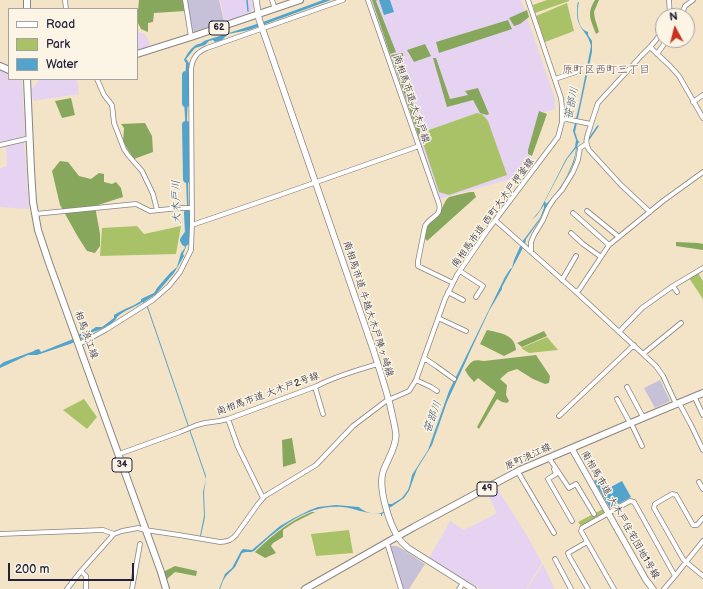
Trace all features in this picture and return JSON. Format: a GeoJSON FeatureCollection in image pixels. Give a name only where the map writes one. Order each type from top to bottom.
{"type":"FeatureCollection","features":[{"type":"Feature","properties":{"kind":"main road","name":"62"},"geometry":{"type":"LineString","coordinates":[[138,54],[259,17],[275,8],[300,0]]}},
{"type":"Feature","properties":{"kind":"main road","name":"相馬浪江線"},"geometry":{"type":"LineString","coordinates":[[27,80],[31,170],[38,230],[166,589]]}},
{"type":"Feature","properties":{"kind":"main road","name":"原町浪江線"},"geometry":{"type":"LineString","coordinates":[[305,589],[386,543],[518,472],[643,417],[678,403],[696,399],[703,393]]}},
{"type":"Feature","properties":{"kind":"street"},"geometry":{"type":"LineString","coordinates":[[185,0],[191,37]]}},
{"type":"Feature","properties":{"kind":"street","name":"南相馬市道 牛越大木戸陣ヶ崎線"},"geometry":{"type":"LineString","coordinates":[[256,0],[259,17],[378,364],[394,422],[396,437],[395,444],[381,479],[381,490],[394,530],[402,543],[408,548],[473,589]]}},
{"type":"Feature","properties":{"kind":"street"},"geometry":{"type":"LineString","coordinates":[[272,0],[275,8]]}},
{"type":"Feature","properties":{"kind":"street"},"geometry":{"type":"LineString","coordinates":[[79,343],[97,335],[161,294],[177,276],[190,252],[192,242],[191,66],[196,54],[202,50],[343,0]]}},
{"type":"Feature","properties":{"kind":"street","name":"南相馬市道 大木戸線"},"geometry":{"type":"LineString","coordinates":[[368,0],[439,204],[440,210],[438,213],[426,223],[418,266],[453,283]]}},
{"type":"Feature","properties":{"kind":"street","name":"南相馬市道 西町大木戸押釜線"},"geometry":{"type":"LineString","coordinates":[[0,534],[102,530],[114,534],[138,528],[220,542],[229,541],[236,535],[263,498],[319,463],[353,426],[366,416],[388,400],[409,391],[416,380],[448,292],[460,271],[495,220],[558,138],[562,122],[561,98],[528,0]]}},
{"type":"Feature","properties":{"kind":"street"},"geometry":{"type":"LineString","coordinates":[[684,8],[693,0]]}},
{"type":"Feature","properties":{"kind":"street"},"geometry":{"type":"LineString","coordinates":[[650,212],[589,150],[586,144],[586,139],[598,103],[640,56],[651,48],[655,42]]}},
{"type":"Feature","properties":{"kind":"street"},"geometry":{"type":"LineString","coordinates":[[651,48],[679,76],[703,118]]}},
{"type":"Feature","properties":{"kind":"street"},"geometry":{"type":"LineString","coordinates":[[657,53],[661,48]]}},
{"type":"Feature","properties":{"kind":"street"},"geometry":{"type":"LineString","coordinates":[[555,79],[576,72]]}},
{"type":"Feature","properties":{"kind":"street"},"geometry":{"type":"LineString","coordinates":[[98,80],[104,95],[112,105],[114,123],[124,149],[142,171],[153,194],[157,210]]}},
{"type":"Feature","properties":{"kind":"street"},"geometry":{"type":"LineString","coordinates":[[693,102],[703,95]]}},
{"type":"Feature","properties":{"kind":"street"},"geometry":{"type":"LineString","coordinates":[[562,122],[565,119],[591,124]]}},
{"type":"Feature","properties":{"kind":"street"},"geometry":{"type":"LineString","coordinates":[[0,144],[30,138]]}},
{"type":"Feature","properties":{"kind":"street"},"geometry":{"type":"LineString","coordinates":[[530,251],[531,242],[543,220],[546,211],[562,190],[573,172],[578,160],[580,148],[586,144]]}},
{"type":"Feature","properties":{"kind":"street"},"geometry":{"type":"LineString","coordinates":[[192,225],[274,198],[418,146]]}},
{"type":"Feature","properties":{"kind":"street"},"geometry":{"type":"LineString","coordinates":[[576,292],[579,290],[609,245],[667,198],[703,172]]}},
{"type":"Feature","properties":{"kind":"street"},"geometry":{"type":"LineString","coordinates":[[35,214],[136,204],[148,211],[192,208]]}},
{"type":"Feature","properties":{"kind":"street"},"geometry":{"type":"LineString","coordinates":[[587,211],[619,237]]}},
{"type":"Feature","properties":{"kind":"street"},"geometry":{"type":"LineString","coordinates":[[573,213],[609,245]]}},
{"type":"Feature","properties":{"kind":"street"},"geometry":{"type":"LineString","coordinates":[[495,220],[656,366],[691,425],[703,450]]}},
{"type":"Feature","properties":{"kind":"street"},"geometry":{"type":"LineString","coordinates":[[571,233],[601,257]]}},
{"type":"Feature","properties":{"kind":"street"},"geometry":{"type":"LineString","coordinates":[[562,280],[576,256]]}},
{"type":"Feature","properties":{"kind":"street"},"geometry":{"type":"LineString","coordinates":[[619,332],[642,308],[673,286],[703,268]]}},
{"type":"Feature","properties":{"kind":"street"},"geometry":{"type":"LineString","coordinates":[[460,271],[483,286],[476,297]]}},
{"type":"Feature","properties":{"kind":"street"},"geometry":{"type":"LineString","coordinates":[[673,286],[677,292]]}},
{"type":"Feature","properties":{"kind":"street"},"geometry":{"type":"LineString","coordinates":[[448,292],[463,300]]}},
{"type":"Feature","properties":{"kind":"street"},"geometry":{"type":"LineString","coordinates":[[438,318],[466,331]]}},
{"type":"Feature","properties":{"kind":"street"},"geometry":{"type":"LineString","coordinates":[[643,354],[681,323]]}},
{"type":"Feature","properties":{"kind":"street"},"geometry":{"type":"LineString","coordinates":[[559,416],[634,345]]}},
{"type":"Feature","properties":{"kind":"street"},"geometry":{"type":"LineString","coordinates":[[424,358],[454,379]]}},
{"type":"Feature","properties":{"kind":"street","name":"南相馬市道 大木戸2号線"},"geometry":{"type":"LineString","coordinates":[[119,454],[204,422],[228,419],[378,364]]}},
{"type":"Feature","properties":{"kind":"street"},"geometry":{"type":"LineString","coordinates":[[416,380],[437,391]]}},
{"type":"Feature","properties":{"kind":"street"},"geometry":{"type":"LineString","coordinates":[[316,387],[323,414]]}},
{"type":"Feature","properties":{"kind":"street"},"geometry":{"type":"LineString","coordinates":[[628,387],[643,417]]}},
{"type":"Feature","properties":{"kind":"street"},"geometry":{"type":"LineString","coordinates":[[617,399],[642,446]]}},
{"type":"Feature","properties":{"kind":"street"},"geometry":{"type":"LineString","coordinates":[[696,399],[703,415]]}},
{"type":"Feature","properties":{"kind":"street"},"geometry":{"type":"LineString","coordinates":[[228,419],[238,447],[263,498]]}},
{"type":"Feature","properties":{"kind":"street","name":"南相馬市道 大木戸住宅団地1号線"},"geometry":{"type":"LineString","coordinates":[[572,449],[646,580],[653,589]]}},
{"type":"Feature","properties":{"kind":"street"},"geometry":{"type":"LineString","coordinates":[[548,458],[568,488],[576,484],[594,514]]}},
{"type":"Feature","properties":{"kind":"street"},"geometry":{"type":"LineString","coordinates":[[548,458],[556,474],[548,479],[572,521]]}},
{"type":"Feature","properties":{"kind":"street"},"geometry":{"type":"LineString","coordinates":[[518,472],[554,533]]}},
{"type":"Feature","properties":{"kind":"street"},"geometry":{"type":"LineString","coordinates":[[699,482],[703,489]]}},
{"type":"Feature","properties":{"kind":"street"},"geometry":{"type":"LineString","coordinates":[[703,518],[697,525],[693,525],[676,495],[672,494],[655,504],[654,508],[683,559],[703,576]]}},
{"type":"Feature","properties":{"kind":"street"},"geometry":{"type":"LineString","coordinates":[[614,589],[581,531],[582,528],[630,500],[634,502],[675,576]]}},
{"type":"Feature","properties":{"kind":"street"},"geometry":{"type":"LineString","coordinates":[[67,589],[114,534]]}},
{"type":"Feature","properties":{"kind":"street"},"geometry":{"type":"LineString","coordinates":[[664,589],[703,541]]}},
{"type":"Feature","properties":{"kind":"street"},"geometry":{"type":"LineString","coordinates":[[587,542],[568,553],[588,589]]}},
{"type":"Feature","properties":{"kind":"street"},"geometry":{"type":"LineString","coordinates":[[386,543],[401,589]]}},
{"type":"Feature","properties":{"kind":"street"},"geometry":{"type":"LineString","coordinates":[[132,589],[140,544]]}},
{"type":"Feature","properties":{"kind":"street"},"geometry":{"type":"LineString","coordinates":[[555,559],[571,589]]}},
{"type":"Feature","properties":{"kind":"street"},"geometry":{"type":"LineString","coordinates":[[81,571],[86,576],[86,589]]}},
{"type":"Feature","properties":{"kind":"street"},"geometry":{"type":"LineString","coordinates":[[459,589],[463,583]]}},
{"type":"Feature","properties":{"kind":"shaded area"},"geometry":{"type":"Polygon","coordinates":[[[187,0],[219,0],[224,21],[194,32],[192,31],[187,0]]]}},
{"type":"Feature","properties":{"kind":"shaded area"},"geometry":{"type":"Polygon","coordinates":[[[220,0],[252,0],[253,8],[251,12],[225,23],[220,0]]]}},
{"type":"Feature","properties":{"kind":"shaded area"},"geometry":{"type":"Polygon","coordinates":[[[370,0],[521,0],[555,99],[555,109],[545,112],[526,169],[518,177],[439,199],[370,0]]]}},
{"type":"Feature","properties":{"kind":"shaded area"},"geometry":{"type":"Polygon","coordinates":[[[138,32],[145,34],[151,46],[138,51],[138,32]]]}},
{"type":"Feature","properties":{"kind":"shaded area"},"geometry":{"type":"Polygon","coordinates":[[[0,70],[8,73],[8,80],[21,80],[22,82],[25,136],[0,143],[0,70]]]}},
{"type":"Feature","properties":{"kind":"shaded area"},"geometry":{"type":"Polygon","coordinates":[[[39,80],[77,80],[79,94],[33,101],[31,90],[39,80]]]}},
{"type":"Feature","properties":{"kind":"shaded area"},"geometry":{"type":"Polygon","coordinates":[[[24,140],[29,209],[0,207],[0,168],[7,166],[6,145],[24,140]]]}},
{"type":"Feature","properties":{"kind":"shaded area"},"geometry":{"type":"Polygon","coordinates":[[[660,380],[670,401],[655,408],[644,388],[660,380]]]}},
{"type":"Feature","properties":{"kind":"shaded area"},"geometry":{"type":"Polygon","coordinates":[[[497,488],[529,539],[542,563],[526,589],[480,589],[429,558],[450,521],[464,530],[497,513],[487,493],[497,488]]]}},
{"type":"Feature","properties":{"kind":"shaded area"},"geometry":{"type":"Polygon","coordinates":[[[389,546],[399,547],[425,564],[409,589],[402,589],[389,546]]]}},
{"type":"Feature","properties":{"kind":"shaded area"},"geometry":{"type":"Polygon","coordinates":[[[543,564],[555,589],[527,589],[543,564]]]}},
{"type":"Feature","properties":{"kind":"green space"},"geometry":{"type":"Polygon","coordinates":[[[139,0],[183,0],[185,11],[154,13],[153,22],[148,23],[148,32],[141,29],[138,23],[139,0]]]}},
{"type":"Feature","properties":{"kind":"green space"},"geometry":{"type":"Polygon","coordinates":[[[372,0],[377,0],[376,1],[396,52],[390,54],[372,0]]]}},
{"type":"Feature","properties":{"kind":"green space"},"geometry":{"type":"Polygon","coordinates":[[[547,0],[569,1],[535,13],[533,5],[547,0]]]}},
{"type":"Feature","properties":{"kind":"green space"},"geometry":{"type":"Polygon","coordinates":[[[595,0],[599,0],[594,12],[599,32],[596,34],[590,17],[592,5],[595,0]]]}},
{"type":"Feature","properties":{"kind":"green space"},"geometry":{"type":"Polygon","coordinates":[[[567,3],[574,31],[545,42],[536,16],[567,3]]]}},
{"type":"Feature","properties":{"kind":"green space"},"geometry":{"type":"Polygon","coordinates":[[[527,10],[529,17],[520,24],[514,26],[509,18],[527,10]]]}},
{"type":"Feature","properties":{"kind":"green space"},"geometry":{"type":"Polygon","coordinates":[[[508,20],[512,29],[439,53],[436,42],[508,20]]]}},
{"type":"Feature","properties":{"kind":"green space"},"geometry":{"type":"Polygon","coordinates":[[[425,44],[431,56],[414,62],[407,50],[425,44]]]}},
{"type":"Feature","properties":{"kind":"green space"},"geometry":{"type":"Polygon","coordinates":[[[403,53],[404,62],[400,68],[419,122],[421,143],[391,55],[403,53]]]}},
{"type":"Feature","properties":{"kind":"green space"},"geometry":{"type":"Polygon","coordinates":[[[433,58],[436,58],[450,99],[468,95],[465,91],[478,88],[489,114],[487,115],[480,113],[473,100],[447,107],[433,58]]]}},
{"type":"Feature","properties":{"kind":"green space"},"geometry":{"type":"Polygon","coordinates":[[[71,98],[75,115],[62,118],[55,101],[71,98]]]}},
{"type":"Feature","properties":{"kind":"green space"},"geometry":{"type":"Polygon","coordinates":[[[539,111],[547,114],[532,156],[528,154],[528,150],[539,111]]]}},
{"type":"Feature","properties":{"kind":"green space"},"geometry":{"type":"Polygon","coordinates":[[[477,113],[482,114],[488,121],[507,175],[449,195],[439,192],[423,143],[427,136],[426,131],[477,113]]]}},
{"type":"Feature","properties":{"kind":"green space"},"geometry":{"type":"Polygon","coordinates":[[[145,123],[152,136],[153,152],[134,159],[123,142],[124,128],[121,124],[145,123]]]}},
{"type":"Feature","properties":{"kind":"green space"},"geometry":{"type":"Polygon","coordinates":[[[60,161],[68,162],[79,176],[91,179],[99,173],[104,174],[104,182],[112,184],[116,182],[121,188],[123,197],[95,206],[100,234],[100,246],[95,253],[87,251],[60,205],[52,171],[60,161]]]}},
{"type":"Feature","properties":{"kind":"green space"},"geometry":{"type":"Polygon","coordinates":[[[474,192],[476,197],[427,241],[424,237],[426,227],[439,214],[446,200],[449,197],[474,192]]]}},
{"type":"Feature","properties":{"kind":"green space"},"geometry":{"type":"Polygon","coordinates":[[[137,226],[144,234],[181,226],[176,254],[100,256],[102,228],[137,226]]]}},
{"type":"Feature","properties":{"kind":"green space"},"geometry":{"type":"Polygon","coordinates":[[[676,242],[703,244],[703,250],[676,246],[676,242]]]}},
{"type":"Feature","properties":{"kind":"green space"},"geometry":{"type":"Polygon","coordinates":[[[698,273],[703,281],[703,299],[689,278],[698,273]]]}},
{"type":"Feature","properties":{"kind":"green space"},"geometry":{"type":"Polygon","coordinates":[[[487,330],[502,333],[510,337],[516,350],[504,356],[480,344],[487,330]]]}},
{"type":"Feature","properties":{"kind":"green space"},"geometry":{"type":"Polygon","coordinates":[[[544,331],[547,336],[522,347],[517,343],[544,331]]]}},
{"type":"Feature","properties":{"kind":"green space"},"geometry":{"type":"Polygon","coordinates":[[[547,337],[558,350],[529,353],[521,348],[547,337]]]}},
{"type":"Feature","properties":{"kind":"green space"},"geometry":{"type":"Polygon","coordinates":[[[536,355],[550,376],[549,383],[545,384],[533,379],[517,369],[508,372],[500,379],[507,385],[506,395],[509,401],[507,403],[497,399],[479,429],[477,427],[496,392],[478,378],[474,382],[465,370],[467,367],[477,360],[484,361],[536,355]]]}},
{"type":"Feature","properties":{"kind":"green space"},"geometry":{"type":"Polygon","coordinates":[[[84,399],[97,417],[87,429],[63,410],[84,399]]]}},
{"type":"Feature","properties":{"kind":"green space"},"geometry":{"type":"Polygon","coordinates":[[[292,438],[296,463],[283,467],[282,440],[292,438]]]}},
{"type":"Feature","properties":{"kind":"green space"},"geometry":{"type":"Polygon","coordinates":[[[603,509],[603,514],[581,526],[578,522],[603,509]]]}},
{"type":"Feature","properties":{"kind":"green space"},"geometry":{"type":"Polygon","coordinates":[[[312,512],[315,512],[283,530],[283,537],[271,546],[276,553],[265,558],[255,552],[284,527],[312,512]]]}},
{"type":"Feature","properties":{"kind":"green space"},"geometry":{"type":"Polygon","coordinates":[[[349,530],[353,553],[316,556],[311,534],[349,530]]]}},
{"type":"Feature","properties":{"kind":"green space"},"geometry":{"type":"Polygon","coordinates":[[[175,566],[197,571],[196,576],[175,572],[167,579],[163,572],[175,566]]]}},
{"type":"Feature","properties":{"kind":"water"},"geometry":{"type":"Polygon","coordinates":[[[323,0],[331,0],[249,30],[228,34],[222,40],[215,42],[213,40],[209,41],[205,45],[195,48],[186,59],[189,63],[187,119],[189,234],[185,240],[186,247],[183,254],[184,256],[174,273],[156,294],[144,302],[148,307],[206,479],[147,307],[143,302],[118,316],[109,325],[79,337],[84,338],[37,355],[28,355],[0,368],[0,365],[35,350],[39,349],[41,352],[73,339],[77,335],[90,331],[96,327],[102,327],[114,318],[114,315],[154,293],[170,273],[177,267],[181,253],[185,248],[184,240],[188,234],[186,178],[187,158],[185,140],[187,138],[184,100],[187,87],[185,83],[186,63],[184,60],[191,49],[204,41],[263,22],[323,0]]]}},
{"type":"Feature","properties":{"kind":"water"},"geometry":{"type":"Polygon","coordinates":[[[379,0],[390,0],[394,12],[384,15],[379,0]]]}},
{"type":"Feature","properties":{"kind":"water"},"geometry":{"type":"Polygon","coordinates":[[[579,2],[578,19],[582,29],[588,32],[588,35],[592,41],[592,52],[575,132],[578,141],[580,142],[578,143],[574,162],[566,177],[573,162],[576,148],[567,159],[545,201],[546,204],[564,181],[560,188],[549,202],[539,221],[526,239],[525,244],[502,289],[489,311],[447,402],[432,445],[417,469],[409,491],[404,498],[390,507],[381,516],[381,514],[378,514],[382,513],[388,507],[388,504],[392,504],[402,498],[408,490],[412,475],[428,450],[449,391],[505,277],[512,268],[522,242],[540,218],[544,205],[537,215],[532,220],[540,210],[566,159],[575,147],[576,140],[573,131],[591,46],[578,22],[577,8],[579,2]]]}},
{"type":"Feature","properties":{"kind":"water"},"geometry":{"type":"Polygon","coordinates":[[[603,476],[609,488],[622,481],[631,497],[610,508],[594,481],[603,476]]]}},
{"type":"Feature","properties":{"kind":"water"},"geometry":{"type":"Polygon","coordinates":[[[206,479],[204,492],[205,517],[200,536],[204,516],[203,492],[206,479]]]}},
{"type":"Feature","properties":{"kind":"water"},"geometry":{"type":"Polygon","coordinates":[[[336,505],[359,507],[368,512],[342,507],[329,507],[317,509],[294,519],[273,534],[254,551],[242,553],[235,567],[226,576],[219,589],[225,574],[232,568],[243,549],[252,550],[280,526],[310,510],[318,507],[336,505]]]}},
{"type":"Feature","properties":{"kind":"waterway"},"geometry":{"type":"LineString","coordinates":[[247,0],[248,11]]}},
{"type":"Feature","properties":{"kind":"waterway","name":"大木戸川"},"geometry":{"type":"LineString","coordinates":[[186,75],[186,103]]}},
{"type":"Feature","properties":{"kind":"waterway","name":"大木戸川"},"geometry":{"type":"LineString","coordinates":[[186,125],[187,179]]}},
{"type":"Feature","properties":{"kind":"waterway","name":"笹部川"},"geometry":{"type":"LineString","coordinates":[[589,139],[598,126]]}},
{"type":"Feature","properties":{"kind":"waterway","name":"大木戸川"},"geometry":{"type":"LineString","coordinates":[[185,242],[184,240],[189,233],[188,213]]}},
{"type":"Feature","properties":{"kind":"district","name":"原町区西町三丁目"},"geometry":{"type":"Point","coordinates":[606,70]}}]}
